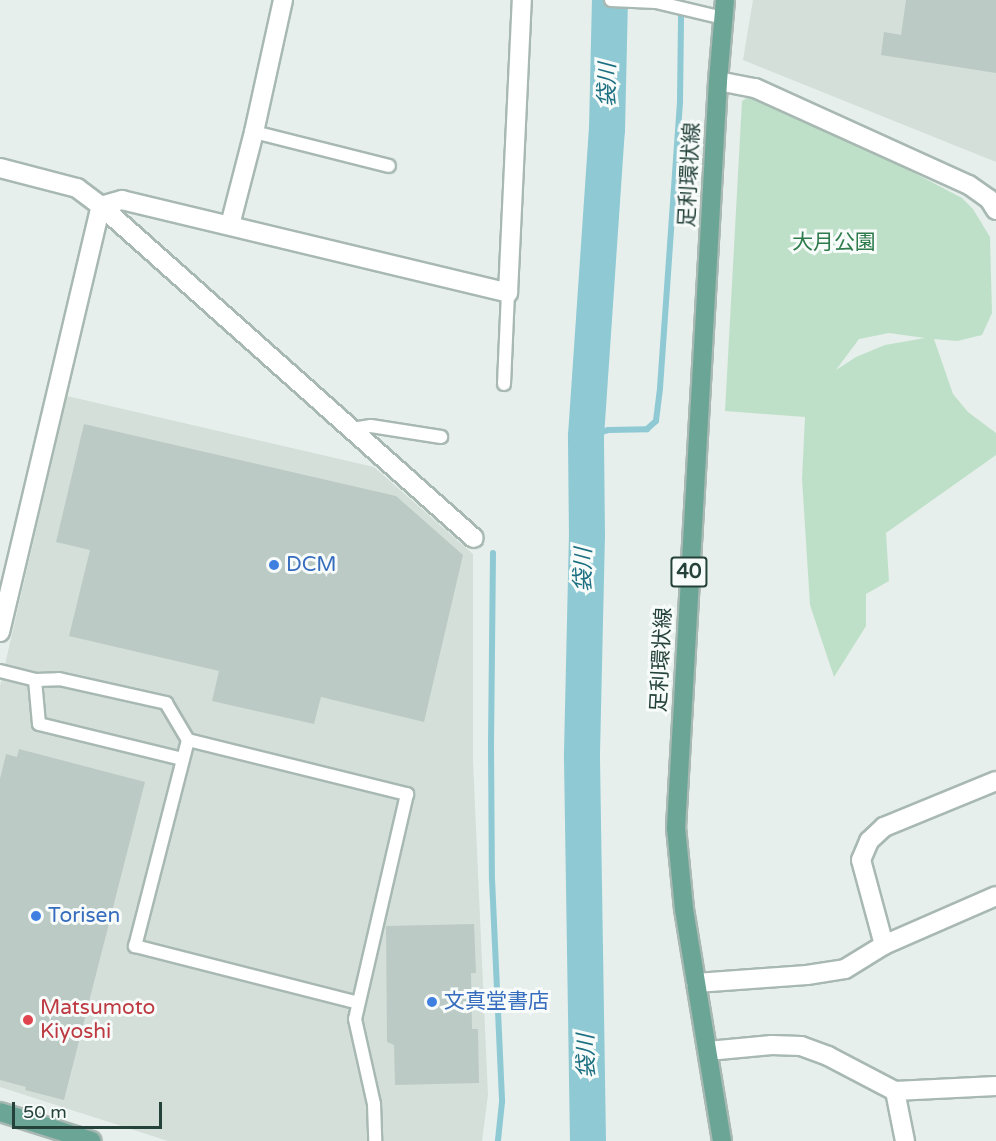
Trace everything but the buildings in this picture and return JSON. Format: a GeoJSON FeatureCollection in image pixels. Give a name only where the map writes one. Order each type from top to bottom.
{"type":"FeatureCollection","features":[{"type":"Feature","properties":{"kind":"main road","name":"足利環状線"},"geometry":{"type":"LineString","coordinates":[[722,1141],[679,869],[676,789],[724,9]]}},
{"type":"Feature","properties":{"kind":"main road"},"geometry":{"type":"LineString","coordinates":[[0,1112],[92,1141]]}},
{"type":"Feature","properties":{"kind":"street"},"geometry":{"type":"LineString","coordinates":[[230,225],[254,132],[283,0]]}},
{"type":"Feature","properties":{"kind":"street"},"geometry":{"type":"LineString","coordinates":[[101,206],[123,200],[508,293],[522,0]]}},
{"type":"Feature","properties":{"kind":"street"},"geometry":{"type":"LineString","coordinates":[[718,81],[755,88],[969,185],[989,199],[996,210]]}},
{"type":"Feature","properties":{"kind":"street"},"geometry":{"type":"LineString","coordinates":[[0,168],[76,188],[101,206],[473,538]]}},
{"type":"Feature","properties":{"kind":"street"},"geometry":{"type":"LineString","coordinates":[[0,632],[101,206]]}},
{"type":"Feature","properties":{"kind":"street"},"geometry":{"type":"LineString","coordinates":[[884,945],[861,860],[869,841],[884,827],[996,781]]}},
{"type":"Feature","properties":{"kind":"street"},"geometry":{"type":"LineString","coordinates":[[696,983],[807,975],[845,969],[884,945],[996,896]]}},
{"type":"Feature","properties":{"kind":"street"},"geometry":{"type":"LineString","coordinates":[[708,1051],[772,1045],[801,1046],[828,1056],[895,1091],[996,1086]]}},
{"type":"Feature","properties":{"kind":"street"},"geometry":{"type":"LineString","coordinates":[[895,1091],[900,1136]]}},
{"type":"Feature","properties":{"kind":"lane"},"geometry":{"type":"LineString","coordinates":[[611,0],[724,9]]}},
{"type":"Feature","properties":{"kind":"lane"},"geometry":{"type":"LineString","coordinates":[[254,132],[389,166]]}},
{"type":"Feature","properties":{"kind":"lane"},"geometry":{"type":"LineString","coordinates":[[504,384],[508,293]]}},
{"type":"Feature","properties":{"kind":"lane"},"geometry":{"type":"LineString","coordinates":[[352,429],[371,426],[441,437]]}},
{"type":"Feature","properties":{"kind":"lane"},"geometry":{"type":"LineString","coordinates":[[0,671],[34,680],[59,679],[166,703],[188,740],[407,794],[355,1019],[374,1104],[375,1141]]}},
{"type":"Feature","properties":{"kind":"lane"},"geometry":{"type":"LineString","coordinates":[[34,680],[39,724],[183,759]]}},
{"type":"Feature","properties":{"kind":"lane"},"geometry":{"type":"LineString","coordinates":[[188,740],[135,946],[358,1003]]}},
{"type":"Feature","properties":{"kind":"shaded area"},"geometry":{"type":"Polygon","coordinates":[[[753,0],[996,0],[996,162],[743,60],[753,0]]]}},
{"type":"Feature","properties":{"kind":"shaded area"},"geometry":{"type":"Polygon","coordinates":[[[67,396],[374,467],[473,554],[473,761],[488,1095],[482,1141],[168,1141],[0,1087],[0,686],[67,396]]]}},
{"type":"Feature","properties":{"kind":"green space","name":"大月公園"},"geometry":{"type":"Polygon","coordinates":[[[750,96],[880,155],[962,198],[973,209],[990,237],[992,313],[982,335],[957,341],[934,339],[953,394],[968,412],[996,433],[996,455],[886,533],[889,581],[866,594],[866,626],[834,677],[810,605],[802,479],[805,417],[725,411],[742,101],[750,96]],[[889,333],[859,339],[836,370],[856,357],[885,345],[925,338],[889,333]]]}},
{"type":"Feature","properties":{"kind":"waterway","name":"袋川"},"geometry":{"type":"LineString","coordinates":[[588,1141],[582,753],[587,537],[586,436],[607,130],[610,0]]}},
{"type":"Feature","properties":{"kind":"waterway"},"geometry":{"type":"LineString","coordinates":[[586,436],[608,430],[647,429],[656,421],[680,101],[681,16]]}},
{"type":"Feature","properties":{"kind":"waterway"},"geometry":{"type":"LineString","coordinates":[[493,553],[492,879],[502,1102],[498,1141]]}},
{"type":"Feature","properties":{"kind":"place","name":"DCM"},"geometry":{"type":"Point","coordinates":[274,565]}},
{"type":"Feature","properties":{"kind":"place","name":"Torisen"},"geometry":{"type":"Point","coordinates":[36,916]}},
{"type":"Feature","properties":{"kind":"place","name":"文真堂書店"},"geometry":{"type":"Point","coordinates":[432,1002]}},
{"type":"Feature","properties":{"kind":"place","name":"Matsumoto Kiyoshi"},"geometry":{"type":"Point","coordinates":[28,1020]}}]}
